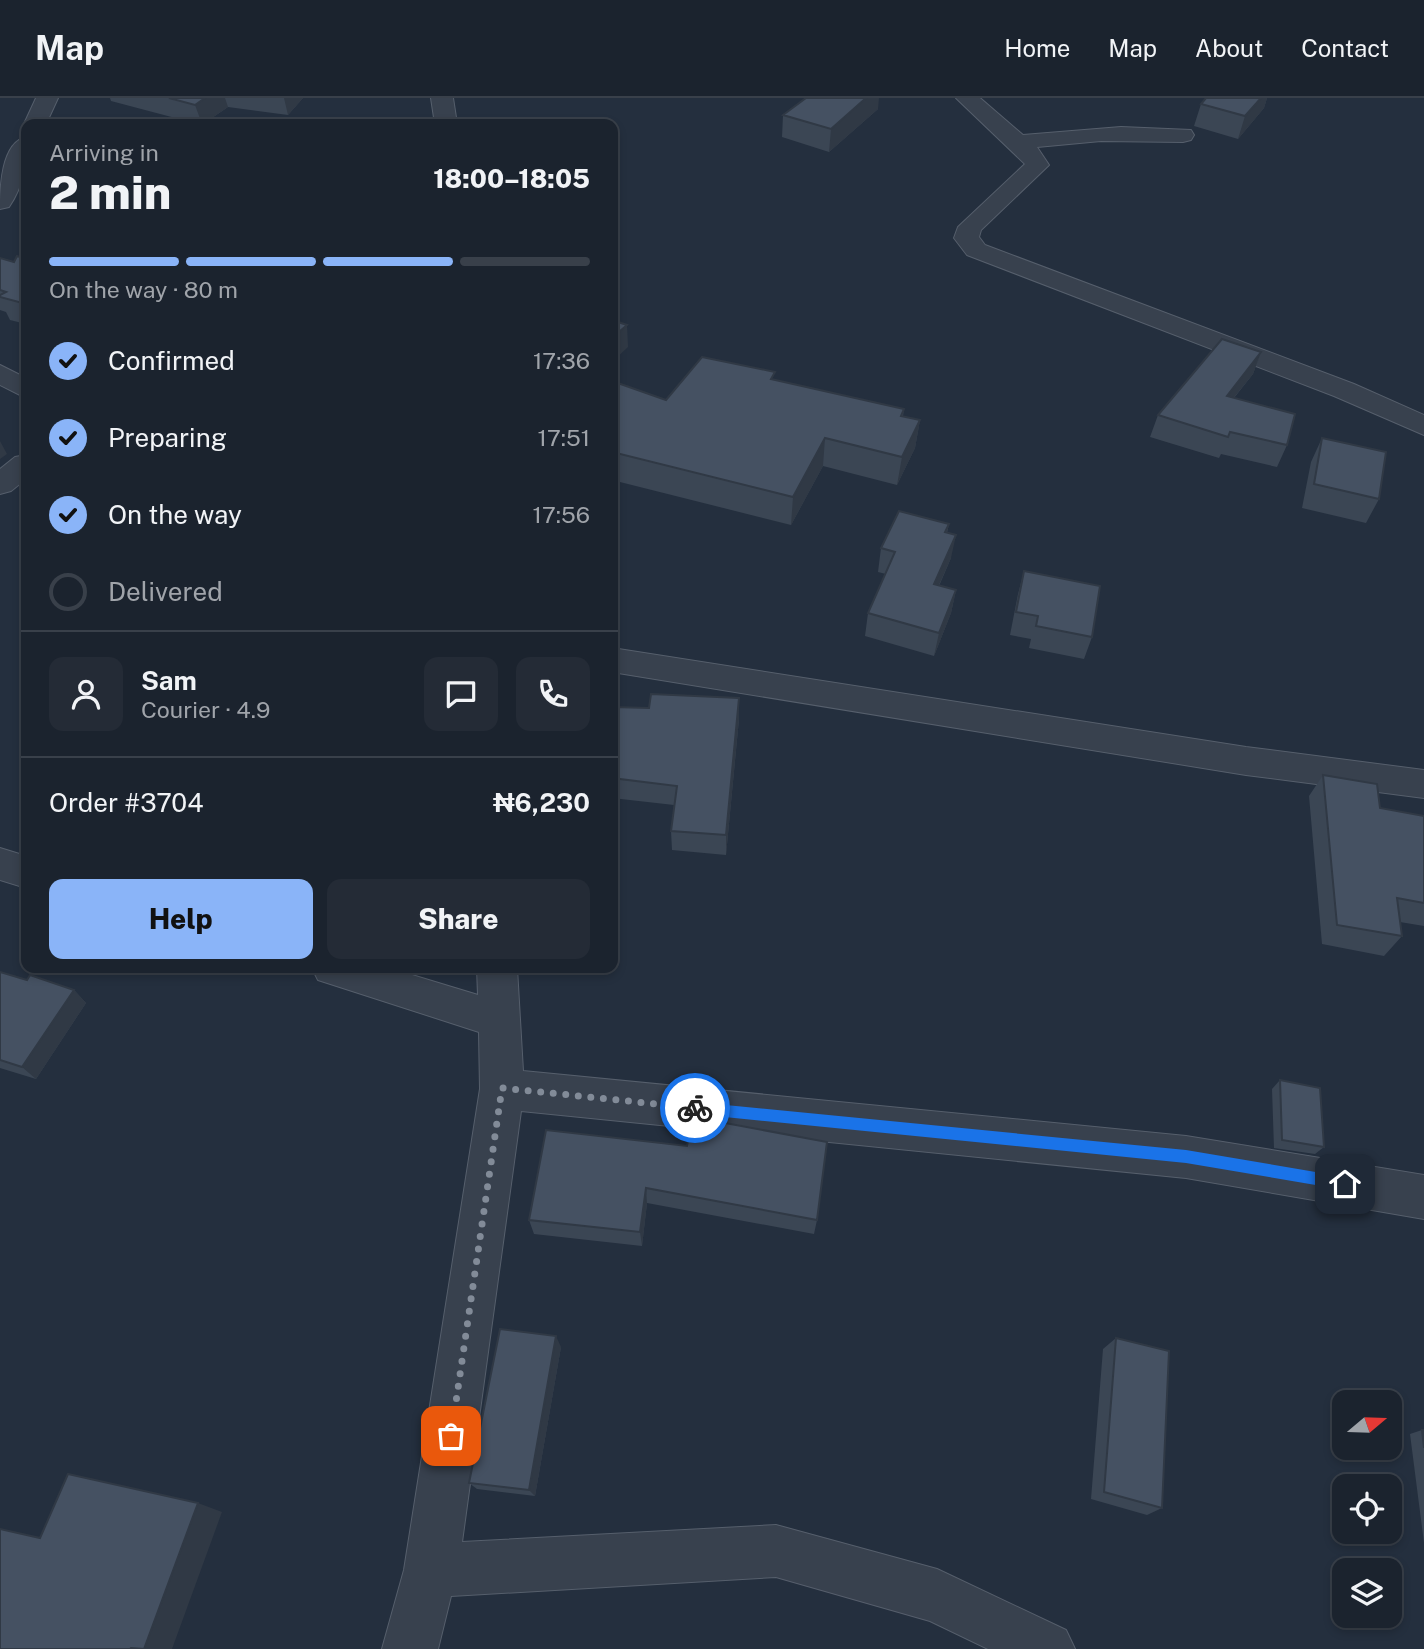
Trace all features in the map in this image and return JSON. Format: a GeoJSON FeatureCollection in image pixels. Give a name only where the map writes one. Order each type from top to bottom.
{"type":"FeatureCollection","features":[{"type":"Feature","properties":{"kind":"street"},"geometry":{"type":"LineString","coordinates":[[37,119],[47,98]]}},
{"type":"Feature","properties":{"kind":"street"},"geometry":{"type":"LineString","coordinates":[[442,98],[445,119]]}},
{"type":"Feature","properties":{"kind":"street"},"geometry":{"type":"LineString","coordinates":[[967,98],[1032,155],[1037,165],[970,227],[966,238],[976,250],[1344,390],[1424,426]]}},
{"type":"Feature","properties":{"kind":"street"},"geometry":{"type":"LineString","coordinates":[[1019,143],[1081,133],[1138,132],[1182,135]]}},
{"type":"Feature","properties":{"kind":"street"},"geometry":{"type":"LineString","coordinates":[[11,193],[21,160]]}},
{"type":"Feature","properties":{"kind":"street"},"geometry":{"type":"LineString","coordinates":[[0,373],[21,387]]}},
{"type":"Feature","properties":{"kind":"street"},"geometry":{"type":"LineString","coordinates":[[0,484],[21,468]]}},
{"type":"Feature","properties":{"kind":"street"},"geometry":{"type":"LineString","coordinates":[[618,661],[1232,759],[1424,784]]}},
{"type":"Feature","properties":{"kind":"street"},"geometry":{"type":"LineString","coordinates":[[0,864],[21,870]]}},
{"type":"Feature","properties":{"kind":"street"},"geometry":{"type":"LineString","coordinates":[[348,973],[499,1020]]}},
{"type":"Feature","properties":{"kind":"street"},"geometry":{"type":"LineString","coordinates":[[410,1649],[431,1570],[502,1088],[497,973]]}},
{"type":"Feature","properties":{"kind":"street"},"geometry":{"type":"LineString","coordinates":[[502,1088],[1186,1157],[1424,1197]]}},
{"type":"Feature","properties":{"kind":"street"},"geometry":{"type":"LineString","coordinates":[[431,1570],[776,1551],[937,1596],[1047,1649]]}},
{"type":"Feature","properties":{"kind":"building"},"geometry":{"type":"Polygon","coordinates":[[[169,98],[205,98],[195,105],[169,98]]]}},
{"type":"Feature","properties":{"kind":"building"},"geometry":{"type":"Polygon","coordinates":[[[806,98],[866,98],[831,129],[783,115],[806,98]]]}},
{"type":"Feature","properties":{"kind":"building"},"geometry":{"type":"Polygon","coordinates":[[[1206,98],[1261,98],[1245,116],[1201,104],[1206,98]]]}},
{"type":"Feature","properties":{"kind":"building"},"geometry":{"type":"Polygon","coordinates":[[[17,256],[21,257],[21,303],[0,297],[6,292],[0,290],[0,258],[14,262],[17,256]]]}},
{"type":"Feature","properties":{"kind":"building"},"geometry":{"type":"Polygon","coordinates":[[[618,322],[627,325],[618,333],[618,322]]]}},
{"type":"Feature","properties":{"kind":"building"},"geometry":{"type":"Polygon","coordinates":[[[1222,339],[1261,352],[1227,396],[1295,414],[1287,445],[1230,432],[1228,437],[1158,415],[1222,339]]]}},
{"type":"Feature","properties":{"kind":"building"},"geometry":{"type":"Polygon","coordinates":[[[702,357],[775,372],[771,379],[904,409],[901,416],[920,420],[902,457],[825,438],[793,497],[618,453],[618,383],[666,400],[702,357]]]}},
{"type":"Feature","properties":{"kind":"building"},"geometry":{"type":"Polygon","coordinates":[[[1322,438],[1386,452],[1379,499],[1314,484],[1322,438]]]}},
{"type":"Feature","properties":{"kind":"building"},"geometry":{"type":"Polygon","coordinates":[[[899,511],[949,524],[945,532],[956,535],[934,584],[956,590],[939,633],[868,613],[895,552],[881,548],[899,511]]]}},
{"type":"Feature","properties":{"kind":"building"},"geometry":{"type":"Polygon","coordinates":[[[1024,571],[1100,586],[1092,637],[1036,626],[1038,616],[1016,612],[1024,571]]]}},
{"type":"Feature","properties":{"kind":"building"},"geometry":{"type":"Polygon","coordinates":[[[651,694],[739,698],[726,835],[671,831],[677,786],[618,779],[618,707],[649,708],[651,694]]]}},
{"type":"Feature","properties":{"kind":"building"},"geometry":{"type":"Polygon","coordinates":[[[1323,775],[1377,784],[1380,808],[1424,816],[1424,903],[1397,898],[1402,936],[1337,925],[1323,775]]]}},
{"type":"Feature","properties":{"kind":"building"},"geometry":{"type":"Polygon","coordinates":[[[0,972],[27,980],[30,975],[74,990],[22,1067],[0,1060],[0,972]]]}},
{"type":"Feature","properties":{"kind":"building"},"geometry":{"type":"Polygon","coordinates":[[[1280,1080],[1320,1088],[1324,1147],[1282,1140],[1280,1080]]]}},
{"type":"Feature","properties":{"kind":"building"},"geometry":{"type":"Polygon","coordinates":[[[693,1117],[827,1142],[817,1220],[646,1188],[640,1232],[529,1220],[546,1130],[687,1146],[693,1117]]]}},
{"type":"Feature","properties":{"kind":"building"},"geometry":{"type":"Polygon","coordinates":[[[500,1329],[556,1336],[529,1490],[469,1483],[500,1329]]]}},
{"type":"Feature","properties":{"kind":"building"},"geometry":{"type":"Polygon","coordinates":[[[1116,1338],[1169,1351],[1162,1508],[1104,1492],[1116,1338]]]}},
{"type":"Feature","properties":{"kind":"building"},"geometry":{"type":"Polygon","coordinates":[[[68,1474],[198,1503],[144,1649],[0,1649],[0,1529],[40,1538],[68,1474]]]}},
{"type":"Feature","properties":{"kind":"way so far"},"geometry":{"type":"LineString","coordinates":[[451,1436],[502,1088],[695,1108]]}},
{"type":"Feature","properties":{"kind":"route"},"geometry":{"type":"LineString","coordinates":[[695,1108],[1186,1157],[1345,1184]]}}]}
